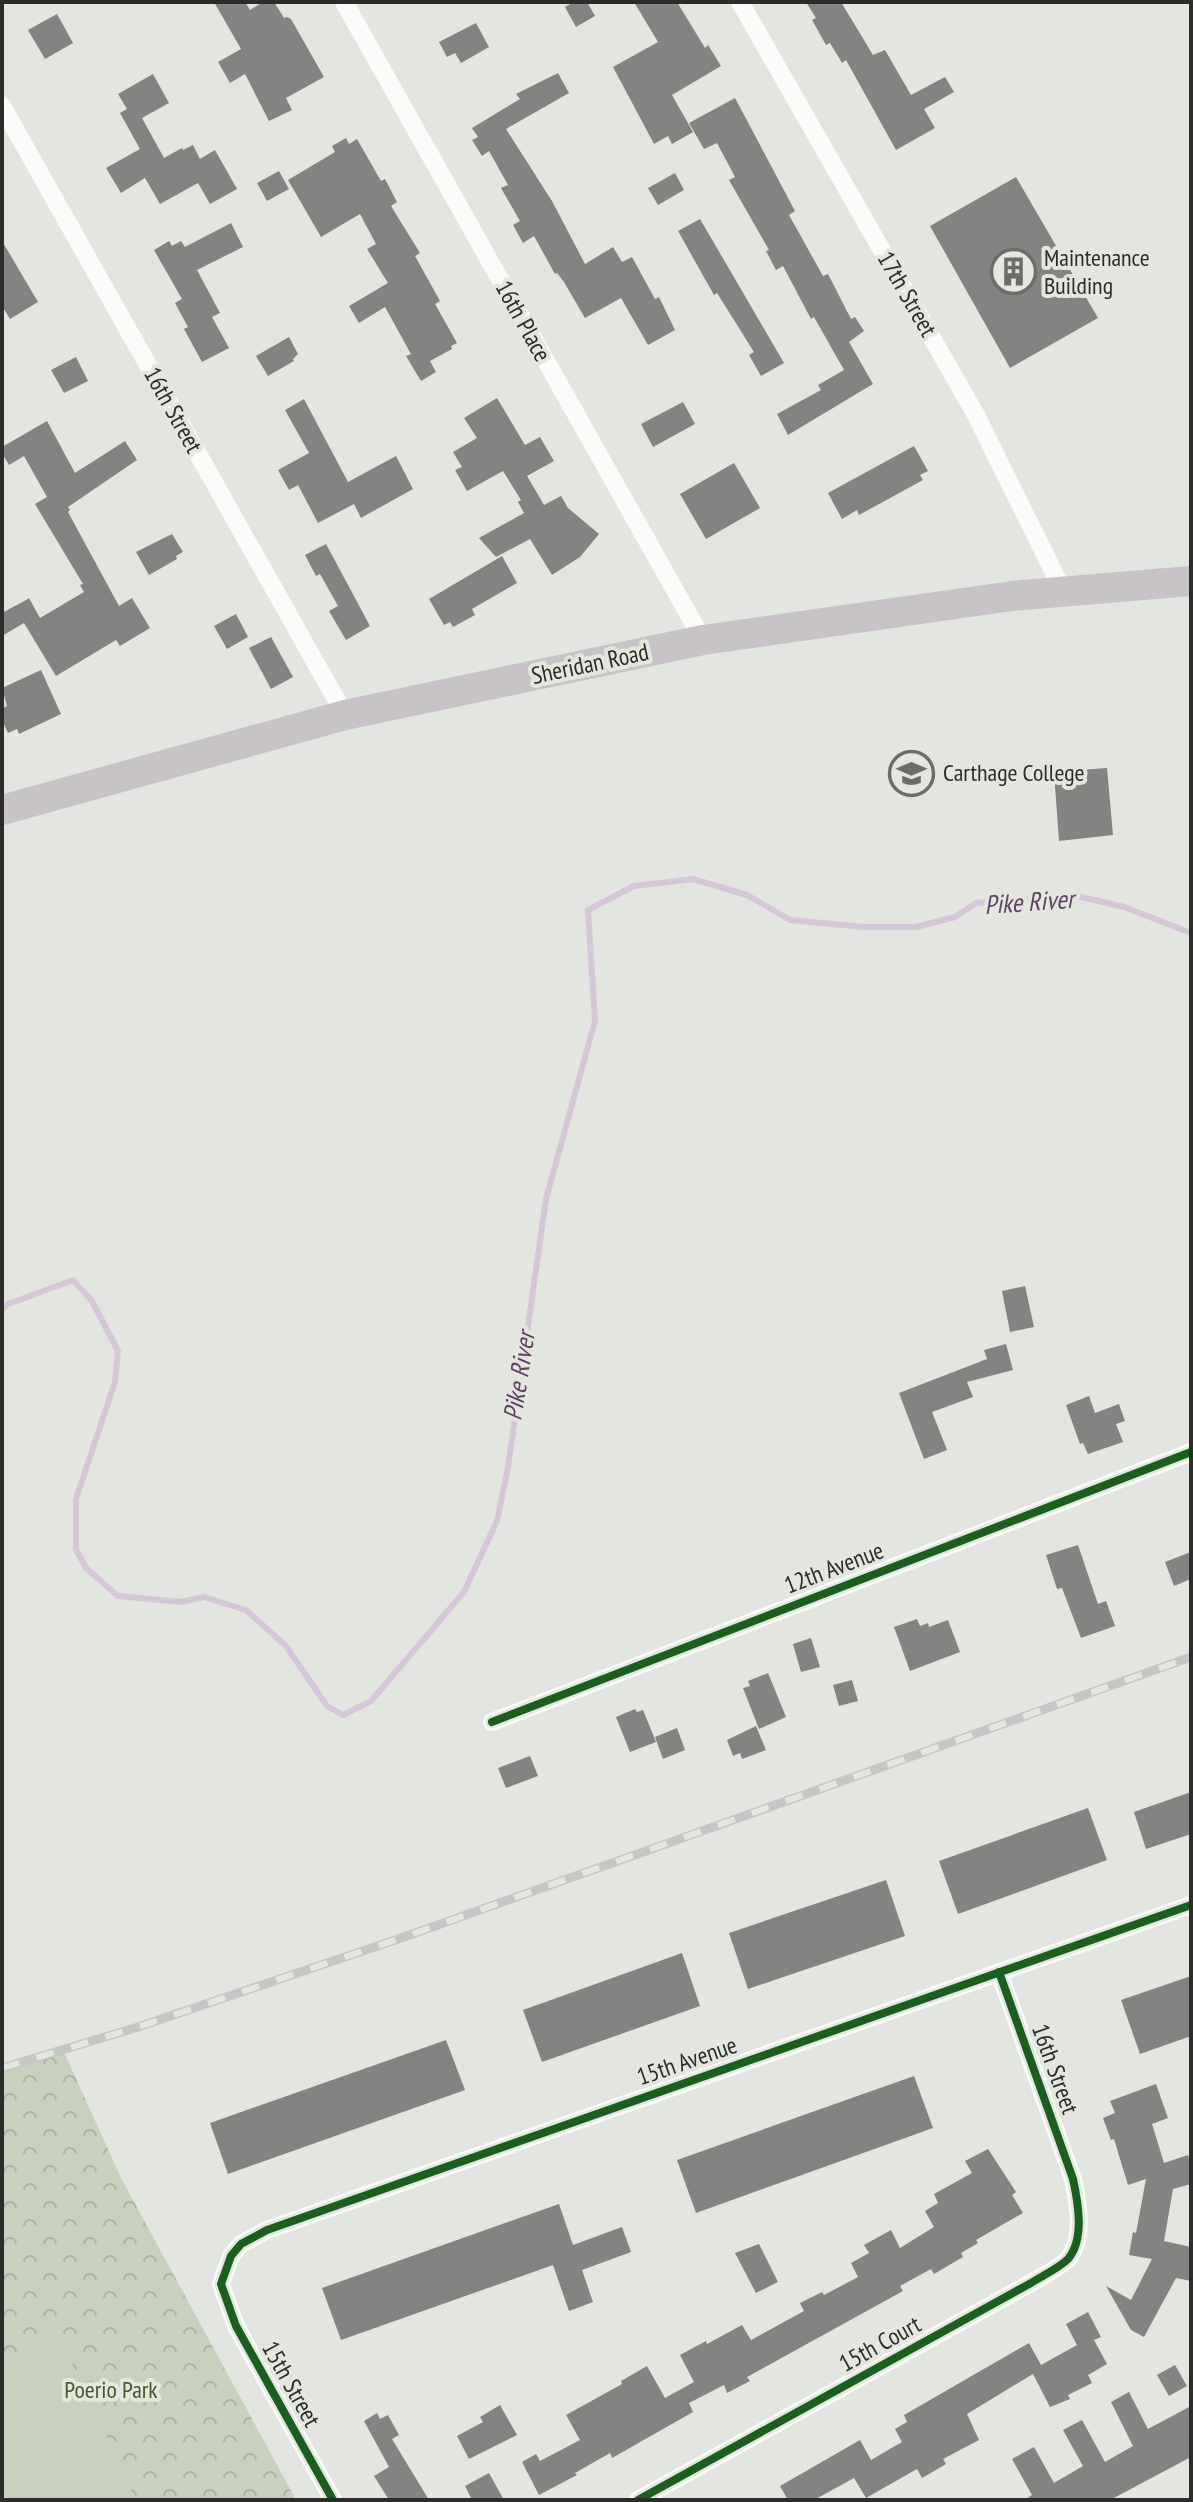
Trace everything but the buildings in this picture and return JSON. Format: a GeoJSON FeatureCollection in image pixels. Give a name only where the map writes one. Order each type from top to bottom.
{"type":"FeatureCollection","features":[{"type":"Feature","properties":{"kind":"main road","name":"Sheridan Road"},"geometry":{"type":"LineString","coordinates":[[2,810],[345,715],[703,640],[1012,596],[1191,581]]}},
{"type":"Feature","properties":{"kind":"street","name":"16th Place"},"geometry":{"type":"LineString","coordinates":[[344,2],[703,640]]}},
{"type":"Feature","properties":{"kind":"street","name":"17th Street"},"geometry":{"type":"LineString","coordinates":[[740,2],[976,415],[1063,591]]}},
{"type":"Feature","properties":{"kind":"street","name":"16th Street"},"geometry":{"type":"LineString","coordinates":[[2,106],[345,715]]}},
{"type":"Feature","properties":{"kind":"street","name":"12th Avenue"},"geometry":{"type":"LineString","coordinates":[[492,1722],[1191,1452]]}},
{"type":"Feature","properties":{"kind":"street","name":"15th Avenue"},"geometry":{"type":"LineString","coordinates":[[221,2284],[231,2256],[241,2244],[267,2230],[1191,1905]]}},
{"type":"Feature","properties":{"kind":"street","name":"16th Street"},"geometry":{"type":"LineString","coordinates":[[999,1972],[1073,2179]]}},
{"type":"Feature","properties":{"kind":"street","name":"15th Court"},"geometry":{"type":"LineString","coordinates":[[638,2500],[1031,2283],[1068,2259],[1077,2241],[1078,2203],[1073,2179]]}},
{"type":"Feature","properties":{"kind":"street","name":"15th Street"},"geometry":{"type":"LineString","coordinates":[[221,2284],[236,2326],[333,2500]]}},
{"type":"Feature","properties":{"kind":"green space","name":"Poerio Park"},"geometry":{"type":"Polygon","coordinates":[[[63,2050],[121,2178],[296,2500],[2,2500],[2,2068],[63,2050]]]}},
{"type":"Feature","properties":{"kind":"green space"},"geometry":{"type":"Polygon","coordinates":[[[58,2333],[136,2500],[2,2500],[2,2364],[58,2333]]]}},
{"type":"Feature","properties":{"kind":"waterway","name":"Pike River"},"geometry":{"type":"LineString","coordinates":[[2,1309],[73,1280],[92,1301],[118,1351],[115,1382],[76,1499],[76,1549],[86,1568],[118,1596],[180,1602],[204,1597],[246,1610],[286,1646],[327,1706],[343,1715],[371,1701],[464,1592],[497,1521],[508,1467],[546,1199],[595,1021],[588,910],[634,886],[693,879],[747,895],[790,920],[864,927],[916,927],[955,917],[976,903],[1077,896],[1124,907],[1191,933]]}},
{"type":"Feature","properties":{"kind":"railway"},"geometry":{"type":"LineString","coordinates":[[2,2068],[135,2028],[404,1937],[1191,1657]]}},
{"type":"Feature","properties":{"kind":"cycle path"},"geometry":{"type":"LineString","coordinates":[[492,1722],[1191,1452]]}},
{"type":"Feature","properties":{"kind":"cycle path"},"geometry":{"type":"LineString","coordinates":[[333,2500],[236,2326],[221,2284],[231,2256],[241,2244],[267,2230],[1191,1905]]}},
{"type":"Feature","properties":{"kind":"cycle path"},"geometry":{"type":"LineString","coordinates":[[638,2500],[1031,2283],[1068,2259],[1077,2241],[1078,2231],[1073,2179],[999,1972]]}},
{"type":"Feature","properties":{"kind":"place","name":"Maintenance Building"},"geometry":{"type":"Point","coordinates":[1013,272]}},
{"type":"Feature","properties":{"kind":"place","name":"Carthage College"},"geometry":{"type":"Point","coordinates":[912,773]}}]}
